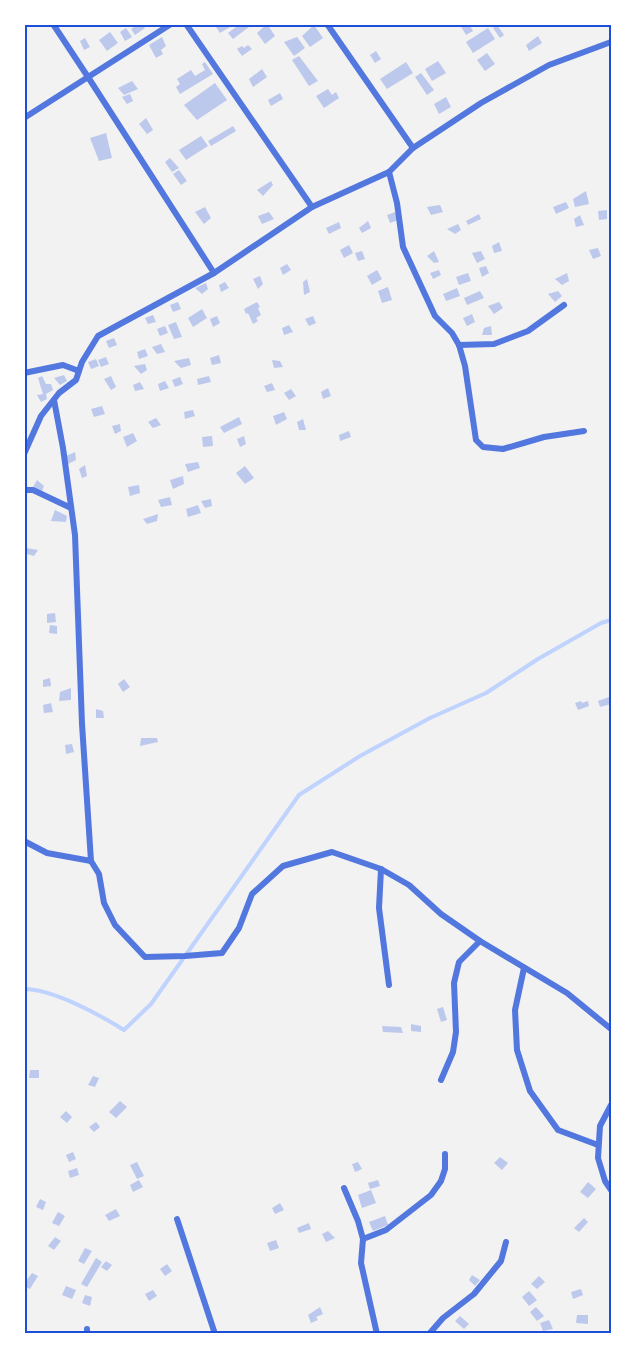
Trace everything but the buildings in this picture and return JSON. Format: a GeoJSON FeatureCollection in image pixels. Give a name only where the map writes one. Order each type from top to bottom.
{"type":"FeatureCollection","features":[{"type":"Feature","properties":{"kind":"street"},"geometry":{"type":"LineString","coordinates":[[52,24],[214,273]]}},
{"type":"Feature","properties":{"kind":"street"},"geometry":{"type":"LineString","coordinates":[[24,118],[171,24]]}},
{"type":"Feature","properties":{"kind":"street"},"geometry":{"type":"LineString","coordinates":[[186,24],[312,207]]}},
{"type":"Feature","properties":{"kind":"street"},"geometry":{"type":"LineString","coordinates":[[327,24],[413,148]]}},
{"type":"Feature","properties":{"kind":"street"},"geometry":{"type":"LineString","coordinates":[[24,454],[40,416],[59,393],[76,380],[82,362],[98,336],[214,273],[312,207],[389,172],[413,148],[481,103],[549,65],[611,42]]}},
{"type":"Feature","properties":{"kind":"street"},"geometry":{"type":"LineString","coordinates":[[389,172],[397,203],[403,247],[435,316],[452,333],[459,345],[465,366],[476,440],[483,447],[503,449],[544,437],[584,431]]}},
{"type":"Feature","properties":{"kind":"street"},"geometry":{"type":"LineString","coordinates":[[459,345],[494,344],[503,341],[528,331],[564,305]]}},
{"type":"Feature","properties":{"kind":"street"},"geometry":{"type":"LineString","coordinates":[[24,374],[63,365],[79,371]]}},
{"type":"Feature","properties":{"kind":"street"},"geometry":{"type":"LineString","coordinates":[[54,400],[75,535],[82,724],[91,861],[99,874],[104,903],[115,925],[145,957],[222,952],[239,928],[252,894],[283,866],[332,852],[381,869],[410,885],[441,914],[480,941],[567,993],[611,1029]]}},
{"type":"Feature","properties":{"kind":"street"},"geometry":{"type":"LineString","coordinates":[[24,490],[33,490],[72,508]]}},
{"type":"Feature","properties":{"kind":"street"},"geometry":{"type":"LineString","coordinates":[[24,841],[47,853],[91,861]]}},
{"type":"Feature","properties":{"kind":"street"},"geometry":{"type":"LineString","coordinates":[[381,869],[379,908],[389,985]]}},
{"type":"Feature","properties":{"kind":"street"},"geometry":{"type":"LineString","coordinates":[[441,1080],[453,1052],[456,1032],[454,983],[459,962],[480,941]]}},
{"type":"Feature","properties":{"kind":"street"},"geometry":{"type":"LineString","coordinates":[[524,968],[515,1010],[517,1050],[530,1092],[558,1130],[598,1145]]}},
{"type":"Feature","properties":{"kind":"street"},"geometry":{"type":"LineString","coordinates":[[611,1105],[600,1126],[598,1145],[598,1158],[605,1181],[611,1190]]}},
{"type":"Feature","properties":{"kind":"street"},"geometry":{"type":"LineString","coordinates":[[363,1239],[386,1230],[431,1195],[441,1181],[446,1154]]}},
{"type":"Feature","properties":{"kind":"street"},"geometry":{"type":"LineString","coordinates":[[344,1188],[363,1239],[361,1263],[377,1334]]}},
{"type":"Feature","properties":{"kind":"street"},"geometry":{"type":"LineString","coordinates":[[177,1219],[215,1334]]}},
{"type":"Feature","properties":{"kind":"street"},"geometry":{"type":"LineString","coordinates":[[429,1334],[443,1318],[474,1294],[501,1261],[506,1242]]}},
{"type":"Feature","properties":{"kind":"waterway"},"geometry":{"type":"LineString","coordinates":[[24,989],[62,998],[124,1030],[151,1004],[299,795],[360,756],[430,718],[486,693],[538,659],[601,623],[611,620]]}}]}
